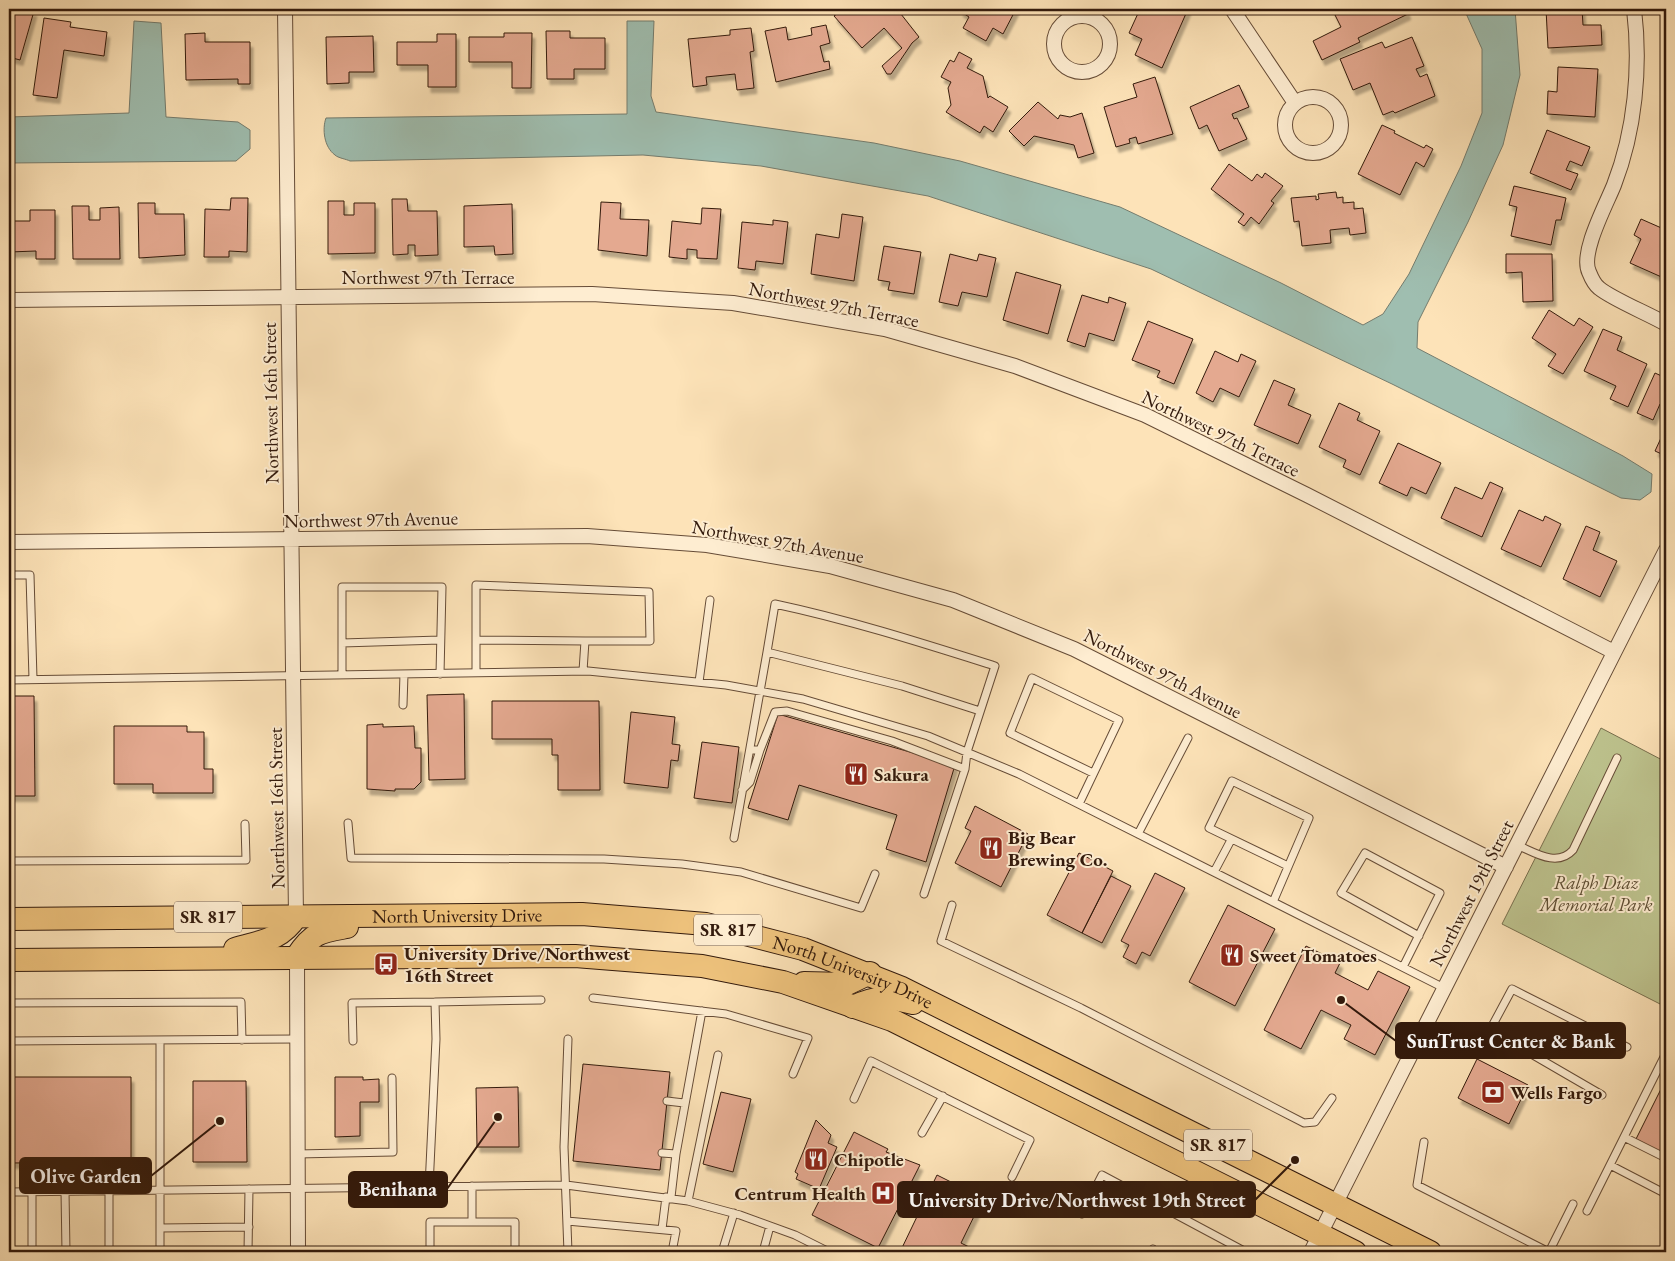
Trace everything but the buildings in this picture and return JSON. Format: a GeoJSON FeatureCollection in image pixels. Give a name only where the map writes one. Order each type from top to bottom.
{"type":"FeatureCollection","features":[{"type":"Feature","properties":{"kind":"main road","name":"North University Drive"},"geometry":{"type":"LineString","coordinates":[[9,919],[582,914],[706,924],[803,949],[870,973],[958,1015],[1430,1252]]}},
{"type":"Feature","properties":{"kind":"main road"},"geometry":{"type":"LineString","coordinates":[[297,956],[307,940],[317,932],[408,916]]}},
{"type":"Feature","properties":{"kind":"main road"},"geometry":{"type":"LineString","coordinates":[[205,957],[276,937],[287,930],[296,917]]}},
{"type":"Feature","properties":{"kind":"main road","name":"North University Drive"},"geometry":{"type":"LineString","coordinates":[[9,960],[297,956],[575,956],[702,966],[783,982],[892,1020],[1316,1243],[1355,1252]]}},
{"type":"Feature","properties":{"kind":"main road"},"geometry":{"type":"LineString","coordinates":[[783,982],[847,984],[870,973]]}},
{"type":"Feature","properties":{"kind":"main road"},"geometry":{"type":"LineString","coordinates":[[853,1006],[870,999],[888,997],[958,1015]]}},
{"type":"Feature","properties":{"kind":"street","name":"Northwest 16th Street"},"geometry":{"type":"LineString","coordinates":[[285,9],[296,917]]}},
{"type":"Feature","properties":{"kind":"street"},"geometry":{"type":"LineString","coordinates":[[1232,9],[1296,103]]}},
{"type":"Feature","properties":{"kind":"street"},"geometry":{"type":"LineString","coordinates":[[1634,9],[1636,28],[1635,100],[1629,135],[1614,183],[1590,241],[1588,270],[1598,288],[1666,324]]}},
{"type":"Feature","properties":{"kind":"street"},"geometry":{"type":"LineString","coordinates":[[1089,12],[1105,29],[1109,47],[1102,64],[1086,72],[1076,72],[1060,63],[1056,55],[1055,37],[1065,22],[1089,12]]}},
{"type":"Feature","properties":{"kind":"street"},"geometry":{"type":"LineString","coordinates":[[1314,97],[1323,99],[1331,104],[1340,121],[1340,131],[1330,147],[1314,153],[1297,148],[1291,142],[1285,126],[1286,117],[1296,103],[1304,98],[1314,97]]}},
{"type":"Feature","properties":{"kind":"street","name":"Northwest 97th Terrace"},"geometry":{"type":"LineString","coordinates":[[9,300],[592,294],[733,303],[885,329],[1015,366],[1145,415],[1307,495],[1614,652]]}},
{"type":"Feature","properties":{"kind":"street","name":"Northwest 97th Avenue"},"geometry":{"type":"LineString","coordinates":[[9,542],[586,536],[707,545],[830,566],[952,600],[1074,649],[1506,867]]}},
{"type":"Feature","properties":{"kind":"street","name":"Northwest 19th Street"},"geometry":{"type":"LineString","coordinates":[[1316,1243],[1614,652],[1664,559]]}},
{"type":"Feature","properties":{"kind":"street"},"geometry":{"type":"LineString","coordinates":[[297,956],[298,1252]]}},
{"type":"Feature","properties":{"kind":"lane"},"geometry":{"type":"LineString","coordinates":[[9,576],[30,575],[33,679]]}},
{"type":"Feature","properties":{"kind":"lane"},"geometry":{"type":"LineString","coordinates":[[476,640],[650,641],[649,592],[476,585],[476,640],[476,673]]}},
{"type":"Feature","properties":{"kind":"lane"},"geometry":{"type":"LineString","coordinates":[[342,676],[342,588],[442,587],[440,674]]}},
{"type":"Feature","properties":{"kind":"lane"},"geometry":{"type":"LineString","coordinates":[[699,682],[710,600]]}},
{"type":"Feature","properties":{"kind":"lane"},"geometry":{"type":"LineString","coordinates":[[734,838],[775,604],[869,626],[995,666],[967,752],[965,768],[924,894]]}},
{"type":"Feature","properties":{"kind":"lane"},"geometry":{"type":"LineString","coordinates":[[342,643],[440,640]]}},
{"type":"Feature","properties":{"kind":"lane"},"geometry":{"type":"LineString","coordinates":[[583,671],[585,641]]}},
{"type":"Feature","properties":{"kind":"lane"},"geometry":{"type":"LineString","coordinates":[[767,652],[902,686],[980,712]]}},
{"type":"Feature","properties":{"kind":"lane"},"geometry":{"type":"LineString","coordinates":[[9,680],[583,671],[699,682],[760,691],[803,700],[865,716],[928,736],[1019,774],[1444,988]]}},
{"type":"Feature","properties":{"kind":"lane"},"geometry":{"type":"LineString","coordinates":[[403,705],[404,674]]}},
{"type":"Feature","properties":{"kind":"lane"},"geometry":{"type":"LineString","coordinates":[[1080,804],[1119,720],[1032,678],[1010,733],[1093,773]]}},
{"type":"Feature","properties":{"kind":"lane"},"geometry":{"type":"LineString","coordinates":[[742,790],[750,782],[775,712],[787,711],[892,741],[965,768]]}},
{"type":"Feature","properties":{"kind":"lane"},"geometry":{"type":"LineString","coordinates":[[1138,834],[1188,738]]}},
{"type":"Feature","properties":{"kind":"lane"},"geometry":{"type":"LineString","coordinates":[[750,750],[760,750]]}},
{"type":"Feature","properties":{"kind":"lane"},"geometry":{"type":"LineString","coordinates":[[1516,845],[1546,858],[1561,860],[1567,857],[1573,850],[1617,758]]}},
{"type":"Feature","properties":{"kind":"lane"},"geometry":{"type":"LineString","coordinates":[[1273,902],[1309,818],[1232,780],[1209,828],[1288,866]]}},
{"type":"Feature","properties":{"kind":"lane"},"geometry":{"type":"LineString","coordinates":[[9,861],[246,860],[245,824]]}},
{"type":"Feature","properties":{"kind":"lane"},"geometry":{"type":"LineString","coordinates":[[348,824],[351,858],[604,859],[682,864],[740,872],[861,908],[875,874]]}},
{"type":"Feature","properties":{"kind":"lane"},"geometry":{"type":"LineString","coordinates":[[1214,872],[1231,840]]}},
{"type":"Feature","properties":{"kind":"lane"},"geometry":{"type":"LineString","coordinates":[[1403,967],[1419,936],[1440,893],[1365,852],[1341,893],[1419,936]]}},
{"type":"Feature","properties":{"kind":"lane"},"geometry":{"type":"LineString","coordinates":[[952,905],[941,941],[1081,1008],[1304,1123],[1315,1122],[1332,1098]]}},
{"type":"Feature","properties":{"kind":"lane"},"geometry":{"type":"LineString","coordinates":[[1602,1095],[1490,1030],[1512,988],[1627,1047]]}},
{"type":"Feature","properties":{"kind":"lane"},"geometry":{"type":"LineString","coordinates":[[594,998],[726,1014],[808,1038],[793,1074]]}},
{"type":"Feature","properties":{"kind":"lane"},"geometry":{"type":"LineString","coordinates":[[353,1041],[352,1003],[541,1000]]}},
{"type":"Feature","properties":{"kind":"lane"},"geometry":{"type":"LineString","coordinates":[[9,1003],[241,1002],[242,1040]]}},
{"type":"Feature","properties":{"kind":"lane"},"geometry":{"type":"LineString","coordinates":[[429,1187],[436,1039],[435,1002]]}},
{"type":"Feature","properties":{"kind":"lane"},"geometry":{"type":"LineString","coordinates":[[662,1229],[702,1011]]}},
{"type":"Feature","properties":{"kind":"lane"},"geometry":{"type":"LineString","coordinates":[[9,1041],[297,1039]]}},
{"type":"Feature","properties":{"kind":"lane"},"geometry":{"type":"LineString","coordinates":[[568,1039],[564,1147],[568,1252]]}},
{"type":"Feature","properties":{"kind":"lane"},"geometry":{"type":"LineString","coordinates":[[160,1041],[160,1252]]}},
{"type":"Feature","properties":{"kind":"lane"},"geometry":{"type":"LineString","coordinates":[[688,1200],[718,1055]]}},
{"type":"Feature","properties":{"kind":"lane"},"geometry":{"type":"LineString","coordinates":[[1587,1211],[1665,1057]]}},
{"type":"Feature","properties":{"kind":"lane"},"geometry":{"type":"LineString","coordinates":[[854,1099],[871,1061],[943,1096],[1030,1140],[1012,1177]]}},
{"type":"Feature","properties":{"kind":"lane"},"geometry":{"type":"LineString","coordinates":[[297,1154],[393,1152],[392,1078]]}},
{"type":"Feature","properties":{"kind":"lane"},"geometry":{"type":"LineString","coordinates":[[922,1133],[943,1096]]}},
{"type":"Feature","properties":{"kind":"lane"},"geometry":{"type":"LineString","coordinates":[[667,1101],[684,1103]]}},
{"type":"Feature","properties":{"kind":"lane"},"geometry":{"type":"LineString","coordinates":[[1624,1137],[1666,1158]]}},
{"type":"Feature","properties":{"kind":"lane"},"geometry":{"type":"LineString","coordinates":[[1424,1142],[1417,1185],[1549,1252],[1573,1204]]}},
{"type":"Feature","properties":{"kind":"lane"},"geometry":{"type":"LineString","coordinates":[[662,1153],[676,1154]]}},
{"type":"Feature","properties":{"kind":"lane"},"geometry":{"type":"LineString","coordinates":[[1610,1165],[1666,1194]]}},
{"type":"Feature","properties":{"kind":"lane"},"geometry":{"type":"LineString","coordinates":[[1082,1214],[1102,1175],[1246,1252]]}},
{"type":"Feature","properties":{"kind":"lane"},"geometry":{"type":"LineString","coordinates":[[472,1186],[472,1221]]}},
{"type":"Feature","properties":{"kind":"lane"},"geometry":{"type":"LineString","coordinates":[[9,1192],[566,1186],[688,1200],[734,1213],[795,1235],[829,1252]]}},
{"type":"Feature","properties":{"kind":"lane"},"geometry":{"type":"LineString","coordinates":[[248,1252],[249,1189]]}},
{"type":"Feature","properties":{"kind":"lane"},"geometry":{"type":"LineString","coordinates":[[109,1190],[109,1252]]}},
{"type":"Feature","properties":{"kind":"lane"},"geometry":{"type":"LineString","coordinates":[[32,1191],[32,1252]]}},
{"type":"Feature","properties":{"kind":"lane"},"geometry":{"type":"LineString","coordinates":[[65,1191],[66,1252]]}},
{"type":"Feature","properties":{"kind":"lane"},"geometry":{"type":"LineString","coordinates":[[722,1252],[734,1213]]}},
{"type":"Feature","properties":{"kind":"lane"},"geometry":{"type":"LineString","coordinates":[[430,1252],[430,1222],[472,1221],[515,1222],[514,1252]]}},
{"type":"Feature","properties":{"kind":"lane"},"geometry":{"type":"LineString","coordinates":[[567,1221],[676,1230],[672,1252]]}},
{"type":"Feature","properties":{"kind":"lane"},"geometry":{"type":"LineString","coordinates":[[763,1252],[770,1226]]}},
{"type":"Feature","properties":{"kind":"lane"},"geometry":{"type":"LineString","coordinates":[[160,1228],[249,1227]]}},
{"type":"Feature","properties":{"kind":"green space","name":"Ralph Diaz Memorial Park"},"geometry":{"type":"Polygon","coordinates":[[[1601,728],[1666,762],[1666,1007],[1502,924],[1601,728]]]}},
{"type":"Feature","properties":{"kind":"shaded area"},"geometry":{"type":"Polygon","coordinates":[[[1464,9],[1515,9],[1520,75],[1503,145],[1468,222],[1418,322],[1417,348],[1623,456],[1652,474],[1651,492],[1640,500],[1621,498],[1392,384],[1151,269],[928,196],[761,166],[643,155],[350,161],[338,157],[331,152],[326,143],[324,132],[326,118],[627,114],[627,21],[654,21],[651,96],[656,112],[874,143],[960,161],[1120,207],[1281,283],[1363,325],[1383,314],[1409,274],[1461,166],[1482,113],[1482,49],[1464,9]]]}},
{"type":"Feature","properties":{"kind":"shaded area"},"geometry":{"type":"Polygon","coordinates":[[[134,21],[161,23],[166,117],[238,122],[250,130],[250,149],[236,161],[9,163],[9,117],[129,113],[134,21]]]}},
{"type":"Feature","properties":{"kind":"place","name":"Sakura"},"geometry":{"type":"Point","coordinates":[856,774]}},
{"type":"Feature","properties":{"kind":"place","name":"Big Bear Brewing Co."},"geometry":{"type":"Point","coordinates":[991,848]}},
{"type":"Feature","properties":{"kind":"place","name":"Sweet Tomatoes"},"geometry":{"type":"Point","coordinates":[1232,955]}},
{"type":"Feature","properties":{"kind":"place","name":"University Drive/Northwest 16th Street"},"geometry":{"type":"Point","coordinates":[386,964]}},
{"type":"Feature","properties":{"kind":"place","name":"SunTrust Center & Bank"},"geometry":{"type":"Point","coordinates":[1341,1000]}},
{"type":"Feature","properties":{"kind":"place","name":"Wells Fargo"},"geometry":{"type":"Point","coordinates":[1493,1092]}},
{"type":"Feature","properties":{"kind":"place","name":"Benihana"},"geometry":{"type":"Point","coordinates":[498,1117]}},
{"type":"Feature","properties":{"kind":"place","name":"Olive Garden"},"geometry":{"type":"Point","coordinates":[220,1121]}},
{"type":"Feature","properties":{"kind":"place","name":"Chipotle"},"geometry":{"type":"Point","coordinates":[816,1159]}},
{"type":"Feature","properties":{"kind":"place","name":"University Drive/Northwest 19th Street"},"geometry":{"type":"Point","coordinates":[1295,1160]}},
{"type":"Feature","properties":{"kind":"place","name":"Centrum Health"},"geometry":{"type":"Point","coordinates":[883,1193]}}]}
